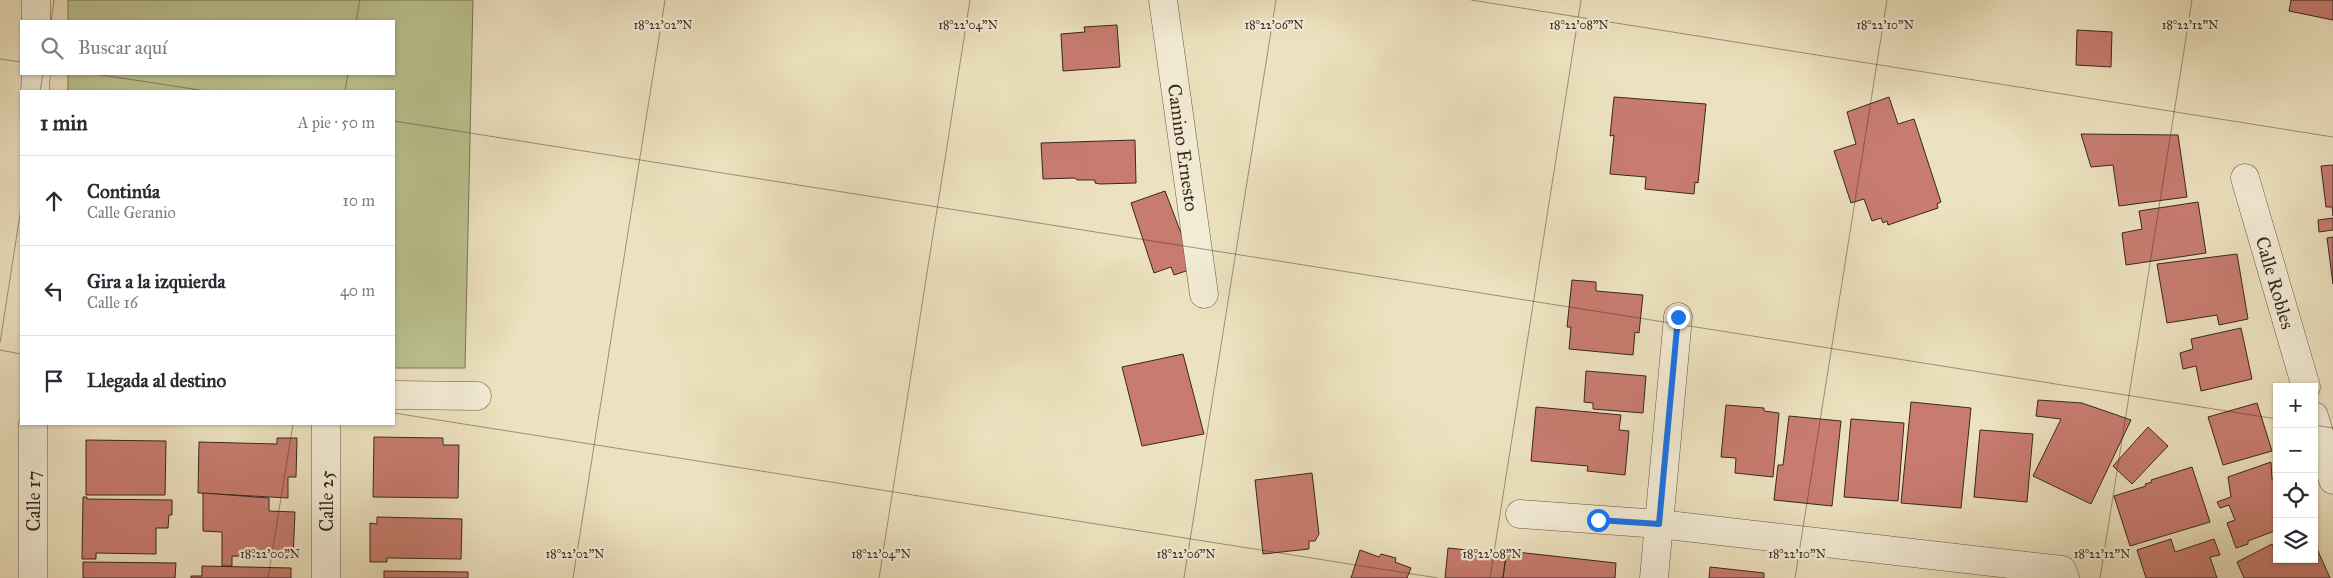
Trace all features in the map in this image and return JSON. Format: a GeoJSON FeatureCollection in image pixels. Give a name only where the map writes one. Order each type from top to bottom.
{"type":"FeatureCollection","features":[{"type":"Feature","properties":{"kind":"street"},"geometry":{"type":"LineString","coordinates":[[36,0],[36,20]]}},
{"type":"Feature","properties":{"kind":"street","name":"Camino Ernesto"},"geometry":{"type":"LineString","coordinates":[[1163,0],[1204,294]]}},
{"type":"Feature","properties":{"kind":"street"},"geometry":{"type":"LineString","coordinates":[[36,75],[36,90]]}},
{"type":"Feature","properties":{"kind":"street","name":"Calle Robles"},"geometry":{"type":"LineString","coordinates":[[2245,178],[2305,383]]}},
{"type":"Feature","properties":{"kind":"street"},"geometry":{"type":"LineString","coordinates":[[1654,578],[1678,317]]}},
{"type":"Feature","properties":{"kind":"street"},"geometry":{"type":"LineString","coordinates":[[395,395],[478,396]]}},
{"type":"Feature","properties":{"kind":"street","name":"Calle 17"},"geometry":{"type":"LineString","coordinates":[[33,578],[34,425]]}},
{"type":"Feature","properties":{"kind":"street","name":"Calle 25"},"geometry":{"type":"LineString","coordinates":[[326,425],[326,578]]}},
{"type":"Feature","properties":{"kind":"street"},"geometry":{"type":"LineString","coordinates":[[2318,428],[2333,480]]}},
{"type":"Feature","properties":{"kind":"street"},"geometry":{"type":"LineString","coordinates":[[1520,514],[1659,524],[2062,570],[2065,578]]}},
{"type":"Feature","properties":{"kind":"green space"},"geometry":{"type":"Polygon","coordinates":[[[68,0],[473,0],[465,368],[395,368],[395,90],[68,90],[68,75],[395,75],[395,20],[68,20],[68,0]]]}},
{"type":"Feature","properties":{"kind":"building"},"geometry":{"type":"Polygon","coordinates":[[[2291,0],[2333,0],[2333,20],[2289,11],[2291,0]]]}},
{"type":"Feature","properties":{"kind":"building"},"geometry":{"type":"Polygon","coordinates":[[[1117,25],[1120,67],[1063,71],[1061,34],[1085,32],[1084,27],[1117,25]]]}},
{"type":"Feature","properties":{"kind":"building"},"geometry":{"type":"Polygon","coordinates":[[[2077,30],[2112,32],[2111,67],[2076,65],[2077,30]]]}},
{"type":"Feature","properties":{"kind":"building"},"geometry":{"type":"Polygon","coordinates":[[[1614,97],[1706,104],[1698,183],[1695,182],[1694,194],[1645,189],[1646,177],[1610,174],[1614,135],[1610,136],[1614,97]]]}},
{"type":"Feature","properties":{"kind":"building"},"geometry":{"type":"Polygon","coordinates":[[[1889,97],[1898,124],[1914,119],[1941,202],[1937,204],[1938,208],[1888,225],[1887,221],[1883,223],[1881,218],[1872,221],[1864,199],[1851,203],[1834,151],[1856,144],[1847,112],[1889,97]]]}},
{"type":"Feature","properties":{"kind":"building"},"geometry":{"type":"Polygon","coordinates":[[[2081,134],[2178,135],[2187,197],[2119,206],[2113,165],[2091,167],[2081,134]]]}},
{"type":"Feature","properties":{"kind":"building"},"geometry":{"type":"Polygon","coordinates":[[[1135,140],[1136,183],[1100,184],[1095,183],[1095,180],[1077,180],[1075,178],[1043,179],[1041,143],[1135,140]]]}},
{"type":"Feature","properties":{"kind":"building"},"geometry":{"type":"Polygon","coordinates":[[[2333,165],[2333,216],[2332,207],[2326,207],[2321,166],[2333,165]]]}},
{"type":"Feature","properties":{"kind":"building"},"geometry":{"type":"Polygon","coordinates":[[[1165,191],[1187,249],[1192,269],[1174,275],[1171,267],[1154,273],[1131,203],[1165,191]]]}},
{"type":"Feature","properties":{"kind":"building"},"geometry":{"type":"Polygon","coordinates":[[[2198,202],[2206,253],[2126,265],[2122,233],[2142,229],[2139,211],[2198,202]]]}},
{"type":"Feature","properties":{"kind":"building"},"geometry":{"type":"Polygon","coordinates":[[[2333,218],[2333,230],[2319,232],[2318,220],[2333,218]]]}},
{"type":"Feature","properties":{"kind":"building"},"geometry":{"type":"Polygon","coordinates":[[[2333,237],[2333,284],[2327,238],[2333,237]]]}},
{"type":"Feature","properties":{"kind":"building"},"geometry":{"type":"Polygon","coordinates":[[[2237,254],[2248,319],[2219,325],[2217,315],[2167,323],[2157,264],[2237,254]]]}},
{"type":"Feature","properties":{"kind":"building"},"geometry":{"type":"Polygon","coordinates":[[[1572,280],[1596,282],[1596,291],[1643,295],[1639,333],[1635,332],[1633,355],[1569,349],[1571,327],[1567,327],[1572,280]]]}},
{"type":"Feature","properties":{"kind":"building"},"geometry":{"type":"Polygon","coordinates":[[[2241,328],[2252,379],[2201,391],[2196,366],[2183,369],[2180,353],[2193,349],[2191,339],[2241,328]]]}},
{"type":"Feature","properties":{"kind":"building"},"geometry":{"type":"Polygon","coordinates":[[[1183,354],[1204,434],[1142,446],[1122,367],[1183,354]]]}},
{"type":"Feature","properties":{"kind":"building"},"geometry":{"type":"Polygon","coordinates":[[[1586,371],[1646,376],[1643,413],[1593,409],[1593,403],[1584,402],[1586,371]]]}},
{"type":"Feature","properties":{"kind":"building"},"geometry":{"type":"Polygon","coordinates":[[[2038,400],[2082,403],[2131,420],[2091,504],[2033,476],[2061,419],[2036,416],[2038,400]]]}},
{"type":"Feature","properties":{"kind":"building"},"geometry":{"type":"Polygon","coordinates":[[[1911,402],[1971,408],[1961,508],[1901,503],[1911,402]]]}},
{"type":"Feature","properties":{"kind":"building"},"geometry":{"type":"Polygon","coordinates":[[[2257,403],[2272,451],[2223,465],[2208,417],[2257,403]]]}},
{"type":"Feature","properties":{"kind":"building"},"geometry":{"type":"Polygon","coordinates":[[[1726,405],[1764,408],[1764,411],[1779,413],[1773,477],[1735,473],[1736,458],[1721,457],[1726,405]]]}},
{"type":"Feature","properties":{"kind":"building"},"geometry":{"type":"Polygon","coordinates":[[[1536,407],[1621,415],[1619,430],[1629,431],[1625,475],[1587,471],[1588,466],[1531,461],[1536,407]]]}},
{"type":"Feature","properties":{"kind":"building"},"geometry":{"type":"Polygon","coordinates":[[[1789,416],[1841,421],[1832,506],[1774,500],[1778,465],[1783,465],[1789,416]]]}},
{"type":"Feature","properties":{"kind":"building"},"geometry":{"type":"Polygon","coordinates":[[[1851,419],[1904,423],[1898,501],[1844,497],[1851,419]]]}},
{"type":"Feature","properties":{"kind":"building"},"geometry":{"type":"Polygon","coordinates":[[[2148,427],[2168,446],[2132,484],[2113,466],[2148,427]]]}},
{"type":"Feature","properties":{"kind":"building"},"geometry":{"type":"Polygon","coordinates":[[[1980,430],[2033,434],[2027,502],[1974,497],[1980,430]]]}},
{"type":"Feature","properties":{"kind":"building"},"geometry":{"type":"Polygon","coordinates":[[[374,437],[443,438],[443,445],[459,445],[458,498],[373,497],[374,437]]]}},
{"type":"Feature","properties":{"kind":"building"},"geometry":{"type":"Polygon","coordinates":[[[277,438],[297,438],[296,477],[288,477],[288,498],[198,493],[199,442],[277,444],[277,438]]]}},
{"type":"Feature","properties":{"kind":"building"},"geometry":{"type":"Polygon","coordinates":[[[86,440],[166,441],[165,495],[86,495],[86,440]]]}},
{"type":"Feature","properties":{"kind":"building"},"geometry":{"type":"Polygon","coordinates":[[[2271,462],[2273,479],[2273,532],[2248,541],[2248,544],[2236,548],[2227,523],[2235,520],[2229,505],[2220,508],[2217,502],[2231,497],[2228,477],[2271,462]]]}},
{"type":"Feature","properties":{"kind":"building"},"geometry":{"type":"Polygon","coordinates":[[[2192,467],[2210,522],[2130,546],[2114,496],[2146,486],[2145,484],[2152,482],[2151,480],[2192,467]]]}},
{"type":"Feature","properties":{"kind":"building"},"geometry":{"type":"Polygon","coordinates":[[[1312,473],[1319,534],[1315,541],[1309,541],[1309,549],[1263,554],[1255,480],[1312,473]]]}},
{"type":"Feature","properties":{"kind":"building"},"geometry":{"type":"Polygon","coordinates":[[[203,493],[269,498],[269,511],[295,512],[293,558],[232,556],[232,566],[222,566],[222,532],[203,531],[203,493]]]}},
{"type":"Feature","properties":{"kind":"building"},"geometry":{"type":"Polygon","coordinates":[[[83,497],[87,497],[87,499],[172,500],[172,515],[169,515],[168,528],[156,528],[156,554],[96,553],[96,559],[82,559],[83,497]]]}},
{"type":"Feature","properties":{"kind":"building"},"geometry":{"type":"Polygon","coordinates":[[[377,517],[462,519],[461,559],[387,558],[387,562],[370,562],[370,523],[377,524],[377,517]]]}},
{"type":"Feature","properties":{"kind":"building"},"geometry":{"type":"Polygon","coordinates":[[[2171,539],[2175,552],[2214,539],[2220,555],[2210,557],[2217,578],[2146,578],[2137,550],[2171,539]]]}},
{"type":"Feature","properties":{"kind":"building"},"geometry":{"type":"Polygon","coordinates":[[[2272,544],[2273,563],[2318,563],[2318,551],[2330,578],[2244,578],[2237,562],[2272,544]]]}},
{"type":"Feature","properties":{"kind":"building"},"geometry":{"type":"Polygon","coordinates":[[[1448,548],[1506,554],[1503,578],[1445,578],[1448,548]]]}},
{"type":"Feature","properties":{"kind":"building"},"geometry":{"type":"Polygon","coordinates":[[[1360,550],[1379,557],[1381,554],[1396,558],[1395,562],[1411,568],[1407,578],[1351,578],[1360,550]]]}},
{"type":"Feature","properties":{"kind":"building"},"geometry":{"type":"Polygon","coordinates":[[[1507,551],[1616,563],[1615,578],[1503,578],[1507,551]]]}},
{"type":"Feature","properties":{"kind":"building"},"geometry":{"type":"Polygon","coordinates":[[[83,562],[176,563],[175,578],[83,578],[83,562]]]}},
{"type":"Feature","properties":{"kind":"building"},"geometry":{"type":"Polygon","coordinates":[[[202,566],[291,568],[291,578],[191,578],[191,576],[202,576],[202,566]]]}},
{"type":"Feature","properties":{"kind":"building"},"geometry":{"type":"Polygon","coordinates":[[[1710,567],[1764,573],[1764,578],[1709,578],[1710,567]]]}},
{"type":"Feature","properties":{"kind":"building"},"geometry":{"type":"Polygon","coordinates":[[[384,571],[468,572],[468,578],[384,578],[384,571]]]}},
{"type":"Feature","properties":{"kind":"route"},"geometry":{"type":"LineString","coordinates":[[1598,520],[1659,524],[1678,317]]}}]}
